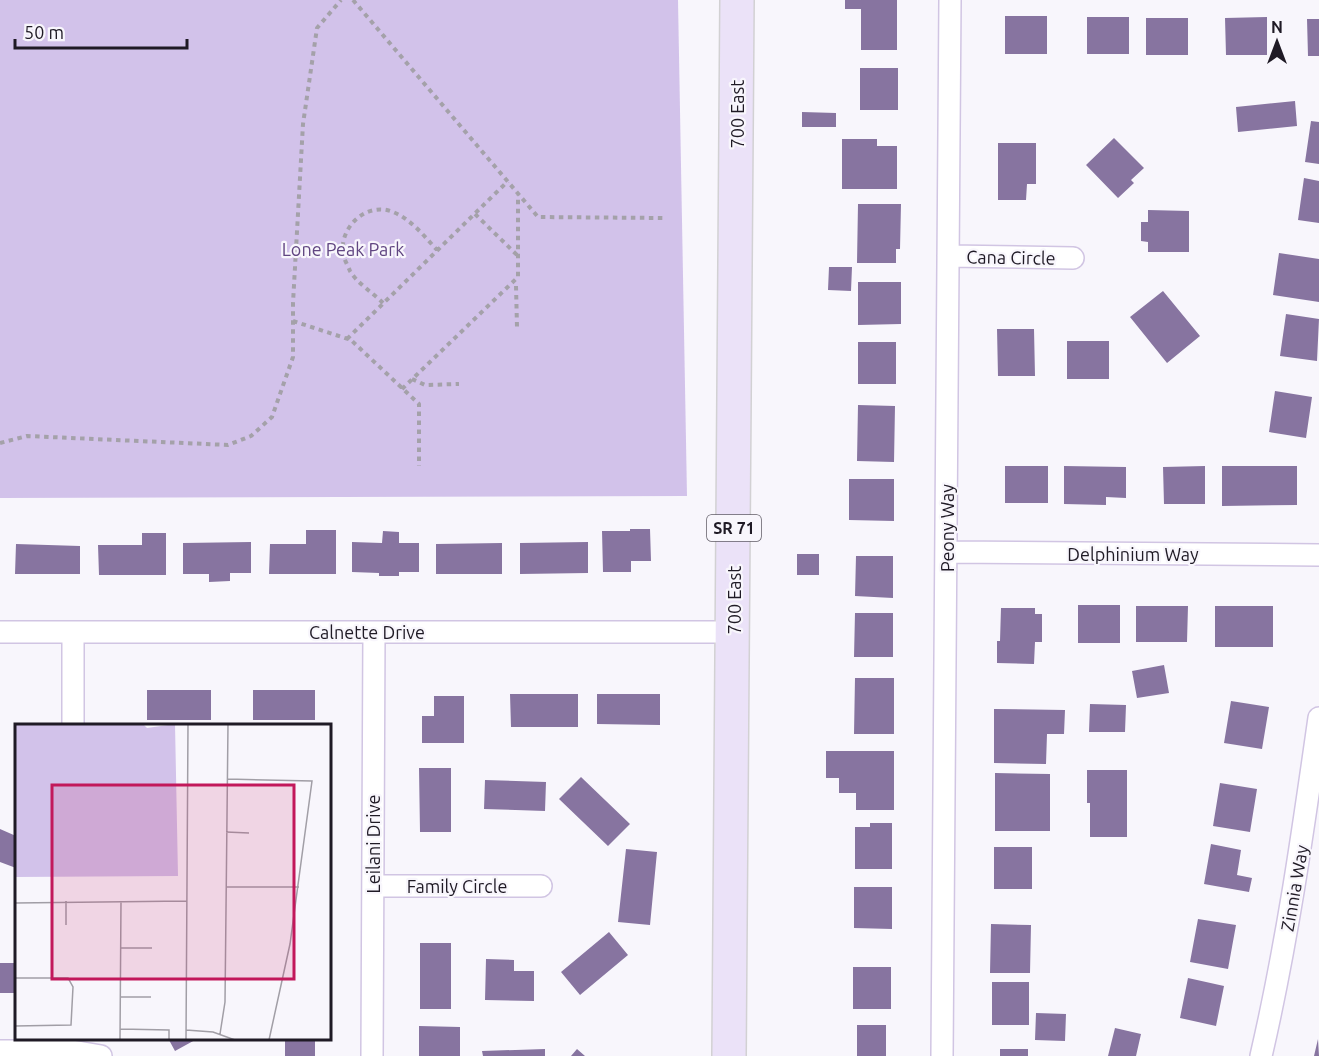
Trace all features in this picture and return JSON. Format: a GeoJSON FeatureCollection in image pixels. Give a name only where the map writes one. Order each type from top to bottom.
{"type":"FeatureCollection","features":[{"type":"Feature","properties":{"kind":"main road","name":"700 East"},"geometry":{"type":"LineString","coordinates":[[729,1056],[737,0]]}},
{"type":"Feature","properties":{"kind":"street","name":"Peony Way"},"geometry":{"type":"LineString","coordinates":[[942,1056],[950,0]]}},
{"type":"Feature","properties":{"kind":"street","name":"Cana Circle"},"geometry":{"type":"LineString","coordinates":[[948,256],[1073,258]]}},
{"type":"Feature","properties":{"kind":"street","name":"Delphinium Way"},"geometry":{"type":"LineString","coordinates":[[946,552],[1319,555]]}},
{"type":"Feature","properties":{"kind":"street","name":"Calnette Drive"},"geometry":{"type":"LineString","coordinates":[[0,632],[734,632]]}},
{"type":"Feature","properties":{"kind":"street"},"geometry":{"type":"LineString","coordinates":[[73,632],[74,724]]}},
{"type":"Feature","properties":{"kind":"street","name":"Leilani Drive"},"geometry":{"type":"LineString","coordinates":[[372,1056],[374,632]]}},
{"type":"Feature","properties":{"kind":"street","name":"Zinnia Way"},"geometry":{"type":"LineString","coordinates":[[1261,1056],[1273,1005],[1298,866],[1319,718]]}},
{"type":"Feature","properties":{"kind":"street","name":"Family Circle"},"geometry":{"type":"LineString","coordinates":[[373,886],[541,886]]}},
{"type":"Feature","properties":{"kind":"street"},"geometry":{"type":"LineString","coordinates":[[0,1051],[72,1051],[101,1056]]}},
{"type":"Feature","properties":{"kind":"path"},"geometry":{"type":"LineString","coordinates":[[0,443],[27,436],[228,445],[251,436],[272,417],[293,357],[303,124],[317,28],[341,0]]}},
{"type":"Feature","properties":{"kind":"path"},"geometry":{"type":"LineString","coordinates":[[353,0],[538,217],[663,218]]}},
{"type":"Feature","properties":{"kind":"path"},"geometry":{"type":"LineString","coordinates":[[347,339],[508,181]]}},
{"type":"Feature","properties":{"kind":"path"},"geometry":{"type":"LineString","coordinates":[[402,389],[518,277],[518,194]]}},
{"type":"Feature","properties":{"kind":"path"},"geometry":{"type":"LineString","coordinates":[[383,303],[351,273],[343,253],[346,231],[355,218],[375,209],[391,210],[409,220],[437,250]]}},
{"type":"Feature","properties":{"kind":"path"},"geometry":{"type":"LineString","coordinates":[[474,214],[518,256]]}},
{"type":"Feature","properties":{"kind":"path"},"geometry":{"type":"LineString","coordinates":[[516,286],[517,327]]}},
{"type":"Feature","properties":{"kind":"path"},"geometry":{"type":"LineString","coordinates":[[293,321],[351,340],[419,404],[419,466]]}},
{"type":"Feature","properties":{"kind":"path"},"geometry":{"type":"LineString","coordinates":[[412,379],[425,385],[459,384]]}},
{"type":"Feature","properties":{"kind":"green space","name":"Lone Peak Park"},"geometry":{"type":"Polygon","coordinates":[[[0,0],[678,0],[687,496],[0,498],[0,0]]]}},
{"type":"Feature","properties":{"kind":"building"},"geometry":{"type":"Polygon","coordinates":[[[845,0],[897,0],[897,50],[861,50],[861,9],[845,9],[845,0]]]}},
{"type":"Feature","properties":{"kind":"building"},"geometry":{"type":"Polygon","coordinates":[[[1005,16],[1047,16],[1047,54],[1005,54],[1005,16]]]}},
{"type":"Feature","properties":{"kind":"building"},"geometry":{"type":"Polygon","coordinates":[[[1087,17],[1129,17],[1129,54],[1087,54],[1087,17]]]}},
{"type":"Feature","properties":{"kind":"building"},"geometry":{"type":"Polygon","coordinates":[[[1267,17],[1267,55],[1226,55],[1225,18],[1267,17]]]}},
{"type":"Feature","properties":{"kind":"building"},"geometry":{"type":"Polygon","coordinates":[[[1146,18],[1188,18],[1188,55],[1146,55],[1146,18]]]}},
{"type":"Feature","properties":{"kind":"building"},"geometry":{"type":"Polygon","coordinates":[[[1307,19],[1319,19],[1319,56],[1308,56],[1307,19]]]}},
{"type":"Feature","properties":{"kind":"building"},"geometry":{"type":"Polygon","coordinates":[[[860,68],[898,68],[898,110],[860,110],[860,68]]]}},
{"type":"Feature","properties":{"kind":"building"},"geometry":{"type":"Polygon","coordinates":[[[1295,101],[1297,126],[1238,132],[1236,107],[1295,101]]]}},
{"type":"Feature","properties":{"kind":"building"},"geometry":{"type":"Polygon","coordinates":[[[802,112],[836,113],[836,127],[802,127],[802,112]]]}},
{"type":"Feature","properties":{"kind":"building"},"geometry":{"type":"Polygon","coordinates":[[[1311,121],[1319,122],[1319,164],[1305,162],[1311,121]]]}},
{"type":"Feature","properties":{"kind":"building"},"geometry":{"type":"Polygon","coordinates":[[[1114,138],[1144,168],[1131,180],[1134,183],[1118,198],[1086,165],[1114,138]]]}},
{"type":"Feature","properties":{"kind":"building"},"geometry":{"type":"Polygon","coordinates":[[[842,139],[877,139],[877,146],[897,146],[897,189],[842,189],[842,139]]]}},
{"type":"Feature","properties":{"kind":"building"},"geometry":{"type":"Polygon","coordinates":[[[998,143],[1036,143],[1036,184],[1027,184],[1026,200],[998,200],[998,143]]]}},
{"type":"Feature","properties":{"kind":"building"},"geometry":{"type":"Polygon","coordinates":[[[1304,178],[1319,181],[1319,223],[1298,220],[1304,178]]]}},
{"type":"Feature","properties":{"kind":"building"},"geometry":{"type":"Polygon","coordinates":[[[858,204],[901,204],[900,249],[896,249],[896,263],[857,263],[858,204]]]}},
{"type":"Feature","properties":{"kind":"building"},"geometry":{"type":"Polygon","coordinates":[[[1148,210],[1189,211],[1189,252],[1148,252],[1148,242],[1141,241],[1141,222],[1148,222],[1148,210]]]}},
{"type":"Feature","properties":{"kind":"building"},"geometry":{"type":"Polygon","coordinates":[[[1279,253],[1319,259],[1319,302],[1273,295],[1279,253]]]}},
{"type":"Feature","properties":{"kind":"building"},"geometry":{"type":"Polygon","coordinates":[[[829,267],[852,267],[851,291],[828,290],[829,267]]]}},
{"type":"Feature","properties":{"kind":"building"},"geometry":{"type":"Polygon","coordinates":[[[858,282],[901,282],[901,324],[858,325],[858,282]]]}},
{"type":"Feature","properties":{"kind":"building"},"geometry":{"type":"Polygon","coordinates":[[[1163,291],[1200,336],[1167,363],[1130,317],[1163,291]]]}},
{"type":"Feature","properties":{"kind":"building"},"geometry":{"type":"Polygon","coordinates":[[[1286,314],[1319,319],[1317,361],[1280,356],[1286,314]]]}},
{"type":"Feature","properties":{"kind":"building"},"geometry":{"type":"Polygon","coordinates":[[[997,329],[1034,329],[1035,376],[998,376],[997,329]]]}},
{"type":"Feature","properties":{"kind":"building"},"geometry":{"type":"Polygon","coordinates":[[[1067,341],[1109,341],[1109,379],[1067,379],[1067,341]]]}},
{"type":"Feature","properties":{"kind":"building"},"geometry":{"type":"Polygon","coordinates":[[[858,342],[896,342],[896,384],[858,384],[858,342]]]}},
{"type":"Feature","properties":{"kind":"building"},"geometry":{"type":"Polygon","coordinates":[[[1275,391],[1312,397],[1306,438],[1269,432],[1275,391]]]}},
{"type":"Feature","properties":{"kind":"building"},"geometry":{"type":"Polygon","coordinates":[[[858,405],[895,406],[894,462],[857,461],[858,405]]]}},
{"type":"Feature","properties":{"kind":"building"},"geometry":{"type":"Polygon","coordinates":[[[1005,466],[1048,466],[1048,503],[1005,503],[1005,466]]]}},
{"type":"Feature","properties":{"kind":"building"},"geometry":{"type":"Polygon","coordinates":[[[1064,466],[1126,467],[1126,498],[1106,497],[1106,505],[1064,504],[1064,466]]]}},
{"type":"Feature","properties":{"kind":"building"},"geometry":{"type":"Polygon","coordinates":[[[1205,466],[1205,504],[1164,504],[1163,467],[1205,466]]]}},
{"type":"Feature","properties":{"kind":"building"},"geometry":{"type":"Polygon","coordinates":[[[1222,466],[1297,466],[1297,505],[1222,506],[1222,466]]]}},
{"type":"Feature","properties":{"kind":"building"},"geometry":{"type":"Polygon","coordinates":[[[849,479],[894,479],[894,521],[849,520],[849,479]]]}},
{"type":"Feature","properties":{"kind":"building"},"geometry":{"type":"Polygon","coordinates":[[[630,529],[650,529],[651,561],[631,561],[631,572],[603,572],[602,531],[630,531],[630,529]]]}},
{"type":"Feature","properties":{"kind":"building"},"geometry":{"type":"Polygon","coordinates":[[[306,530],[336,530],[336,574],[269,574],[270,544],[306,544],[306,530]]]}},
{"type":"Feature","properties":{"kind":"building"},"geometry":{"type":"Polygon","coordinates":[[[383,531],[399,532],[399,543],[419,543],[419,572],[399,572],[399,576],[379,576],[379,573],[352,572],[352,542],[382,543],[383,531]]]}},
{"type":"Feature","properties":{"kind":"building"},"geometry":{"type":"Polygon","coordinates":[[[142,533],[166,533],[166,575],[99,575],[98,545],[142,545],[142,533]]]}},
{"type":"Feature","properties":{"kind":"building"},"geometry":{"type":"Polygon","coordinates":[[[251,542],[251,573],[230,573],[230,581],[209,582],[209,574],[183,574],[183,543],[251,542]]]}},
{"type":"Feature","properties":{"kind":"building"},"geometry":{"type":"Polygon","coordinates":[[[588,542],[588,573],[520,574],[520,543],[588,542]]]}},
{"type":"Feature","properties":{"kind":"building"},"geometry":{"type":"Polygon","coordinates":[[[502,543],[502,574],[436,574],[436,544],[502,543]]]}},
{"type":"Feature","properties":{"kind":"building"},"geometry":{"type":"Polygon","coordinates":[[[16,544],[80,546],[80,574],[15,574],[16,544]]]}},
{"type":"Feature","properties":{"kind":"building"},"geometry":{"type":"Polygon","coordinates":[[[797,554],[819,554],[819,575],[797,575],[797,554]]]}},
{"type":"Feature","properties":{"kind":"building"},"geometry":{"type":"Polygon","coordinates":[[[856,556],[893,556],[893,598],[855,596],[856,556]]]}},
{"type":"Feature","properties":{"kind":"building"},"geometry":{"type":"Polygon","coordinates":[[[1078,605],[1120,605],[1120,643],[1078,643],[1078,605]]]}},
{"type":"Feature","properties":{"kind":"building"},"geometry":{"type":"Polygon","coordinates":[[[1136,606],[1188,606],[1187,642],[1136,642],[1136,606]]]}},
{"type":"Feature","properties":{"kind":"building"},"geometry":{"type":"Polygon","coordinates":[[[1215,606],[1273,606],[1273,647],[1215,647],[1215,606]]]}},
{"type":"Feature","properties":{"kind":"building"},"geometry":{"type":"Polygon","coordinates":[[[1001,608],[1035,608],[1035,614],[1042,614],[1042,642],[1035,642],[1034,664],[997,663],[1001,608]]]}},
{"type":"Feature","properties":{"kind":"building"},"geometry":{"type":"Polygon","coordinates":[[[855,613],[893,613],[893,657],[854,657],[855,613]]]}},
{"type":"Feature","properties":{"kind":"building"},"geometry":{"type":"Polygon","coordinates":[[[1164,665],[1169,693],[1137,698],[1132,671],[1164,665]]]}},
{"type":"Feature","properties":{"kind":"building"},"geometry":{"type":"Polygon","coordinates":[[[855,678],[894,678],[894,734],[854,734],[855,678]]]}},
{"type":"Feature","properties":{"kind":"building"},"geometry":{"type":"Polygon","coordinates":[[[147,690],[211,690],[211,720],[147,720],[147,690]]]}},
{"type":"Feature","properties":{"kind":"building"},"geometry":{"type":"Polygon","coordinates":[[[253,690],[315,690],[315,720],[253,720],[253,690]]]}},
{"type":"Feature","properties":{"kind":"building"},"geometry":{"type":"Polygon","coordinates":[[[510,694],[578,694],[578,727],[511,727],[510,694]]]}},
{"type":"Feature","properties":{"kind":"building"},"geometry":{"type":"Polygon","coordinates":[[[597,694],[660,694],[660,725],[597,724],[597,694]]]}},
{"type":"Feature","properties":{"kind":"building"},"geometry":{"type":"Polygon","coordinates":[[[434,696],[464,696],[464,743],[422,743],[422,716],[434,716],[434,696]]]}},
{"type":"Feature","properties":{"kind":"building"},"geometry":{"type":"Polygon","coordinates":[[[1231,701],[1269,707],[1262,749],[1224,743],[1231,701]]]}},
{"type":"Feature","properties":{"kind":"building"},"geometry":{"type":"Polygon","coordinates":[[[1090,704],[1126,705],[1125,732],[1089,732],[1090,704]]]}},
{"type":"Feature","properties":{"kind":"building"},"geometry":{"type":"Polygon","coordinates":[[[994,709],[1065,710],[1064,734],[1047,734],[1046,764],[994,763],[994,709]]]}},
{"type":"Feature","properties":{"kind":"building"},"geometry":{"type":"Polygon","coordinates":[[[826,751],[894,751],[894,810],[856,810],[856,793],[839,793],[839,778],[826,778],[826,751]]]}},
{"type":"Feature","properties":{"kind":"building"},"geometry":{"type":"Polygon","coordinates":[[[419,768],[451,768],[451,832],[420,832],[419,768]]]}},
{"type":"Feature","properties":{"kind":"building"},"geometry":{"type":"Polygon","coordinates":[[[1087,770],[1127,770],[1127,837],[1090,837],[1087,770]]]}},
{"type":"Feature","properties":{"kind":"building"},"geometry":{"type":"Polygon","coordinates":[[[995,773],[1050,774],[1050,831],[995,831],[995,773]]]}},
{"type":"Feature","properties":{"kind":"building"},"geometry":{"type":"Polygon","coordinates":[[[581,777],[630,824],[608,846],[559,799],[581,777]]]}},
{"type":"Feature","properties":{"kind":"building"},"geometry":{"type":"Polygon","coordinates":[[[485,780],[546,782],[545,811],[484,809],[485,780]]]}},
{"type":"Feature","properties":{"kind":"building"},"geometry":{"type":"Polygon","coordinates":[[[1220,783],[1257,789],[1250,832],[1213,826],[1220,783]]]}},
{"type":"Feature","properties":{"kind":"building"},"geometry":{"type":"Polygon","coordinates":[[[870,823],[892,823],[892,869],[855,869],[855,827],[870,827],[870,823]]]}},
{"type":"Feature","properties":{"kind":"building"},"geometry":{"type":"Polygon","coordinates":[[[0,829],[15,836],[15,868],[0,862],[0,829]]]}},
{"type":"Feature","properties":{"kind":"building"},"geometry":{"type":"Polygon","coordinates":[[[1211,844],[1241,850],[1237,875],[1252,878],[1249,892],[1204,884],[1211,844]]]}},
{"type":"Feature","properties":{"kind":"building"},"geometry":{"type":"Polygon","coordinates":[[[994,847],[1032,847],[1032,889],[994,889],[994,847]]]}},
{"type":"Feature","properties":{"kind":"building"},"geometry":{"type":"Polygon","coordinates":[[[626,849],[657,852],[650,925],[618,922],[626,849]]]}},
{"type":"Feature","properties":{"kind":"building"},"geometry":{"type":"Polygon","coordinates":[[[854,887],[892,887],[892,929],[854,928],[854,887]]]}},
{"type":"Feature","properties":{"kind":"building"},"geometry":{"type":"Polygon","coordinates":[[[1198,919],[1236,925],[1228,969],[1190,962],[1198,919]]]}},
{"type":"Feature","properties":{"kind":"building"},"geometry":{"type":"Polygon","coordinates":[[[991,924],[1031,925],[1030,973],[990,973],[991,924]]]}},
{"type":"Feature","properties":{"kind":"building"},"geometry":{"type":"Polygon","coordinates":[[[609,932],[628,955],[580,995],[561,972],[609,932]]]}},
{"type":"Feature","properties":{"kind":"building"},"geometry":{"type":"Polygon","coordinates":[[[420,943],[451,943],[451,1009],[420,1009],[420,943]]]}},
{"type":"Feature","properties":{"kind":"building"},"geometry":{"type":"Polygon","coordinates":[[[486,959],[514,960],[514,971],[534,971],[534,1001],[485,1000],[486,959]]]}},
{"type":"Feature","properties":{"kind":"building"},"geometry":{"type":"Polygon","coordinates":[[[0,963],[15,963],[15,993],[0,993],[0,963]]]}},
{"type":"Feature","properties":{"kind":"building"},"geometry":{"type":"Polygon","coordinates":[[[853,967],[891,967],[891,1009],[853,1009],[853,967]]]}},
{"type":"Feature","properties":{"kind":"building"},"geometry":{"type":"Polygon","coordinates":[[[1188,978],[1224,986],[1216,1026],[1180,1018],[1188,978]]]}},
{"type":"Feature","properties":{"kind":"building"},"geometry":{"type":"Polygon","coordinates":[[[992,982],[1029,982],[1029,1025],[992,1025],[992,982]]]}},
{"type":"Feature","properties":{"kind":"building"},"geometry":{"type":"Polygon","coordinates":[[[1036,1013],[1066,1014],[1065,1041],[1035,1040],[1036,1013]]]}},
{"type":"Feature","properties":{"kind":"building"},"geometry":{"type":"Polygon","coordinates":[[[857,1025],[886,1025],[886,1056],[857,1056],[857,1025]]]}},
{"type":"Feature","properties":{"kind":"building"},"geometry":{"type":"Polygon","coordinates":[[[419,1026],[460,1027],[460,1056],[419,1056],[419,1026]]]}},
{"type":"Feature","properties":{"kind":"building"},"geometry":{"type":"Polygon","coordinates":[[[1115,1028],[1141,1034],[1136,1056],[1108,1056],[1115,1028]]]}},
{"type":"Feature","properties":{"kind":"building"},"geometry":{"type":"Polygon","coordinates":[[[1318,1039],[1319,1056],[1314,1056],[1318,1039]]]}},
{"type":"Feature","properties":{"kind":"building"},"geometry":{"type":"Polygon","coordinates":[[[170,1041],[193,1041],[175,1051],[170,1041]]]}},
{"type":"Feature","properties":{"kind":"building"},"geometry":{"type":"Polygon","coordinates":[[[285,1041],[315,1041],[315,1056],[285,1056],[285,1041]]]}},
{"type":"Feature","properties":{"kind":"building"},"geometry":{"type":"Polygon","coordinates":[[[545,1049],[545,1056],[483,1056],[482,1051],[545,1049]]]}},
{"type":"Feature","properties":{"kind":"building"},"geometry":{"type":"Polygon","coordinates":[[[577,1049],[585,1056],[571,1056],[577,1049]]]}},
{"type":"Feature","properties":{"kind":"building"},"geometry":{"type":"Polygon","coordinates":[[[1000,1049],[1028,1049],[1028,1056],[1000,1056],[1000,1049]]]}}]}
